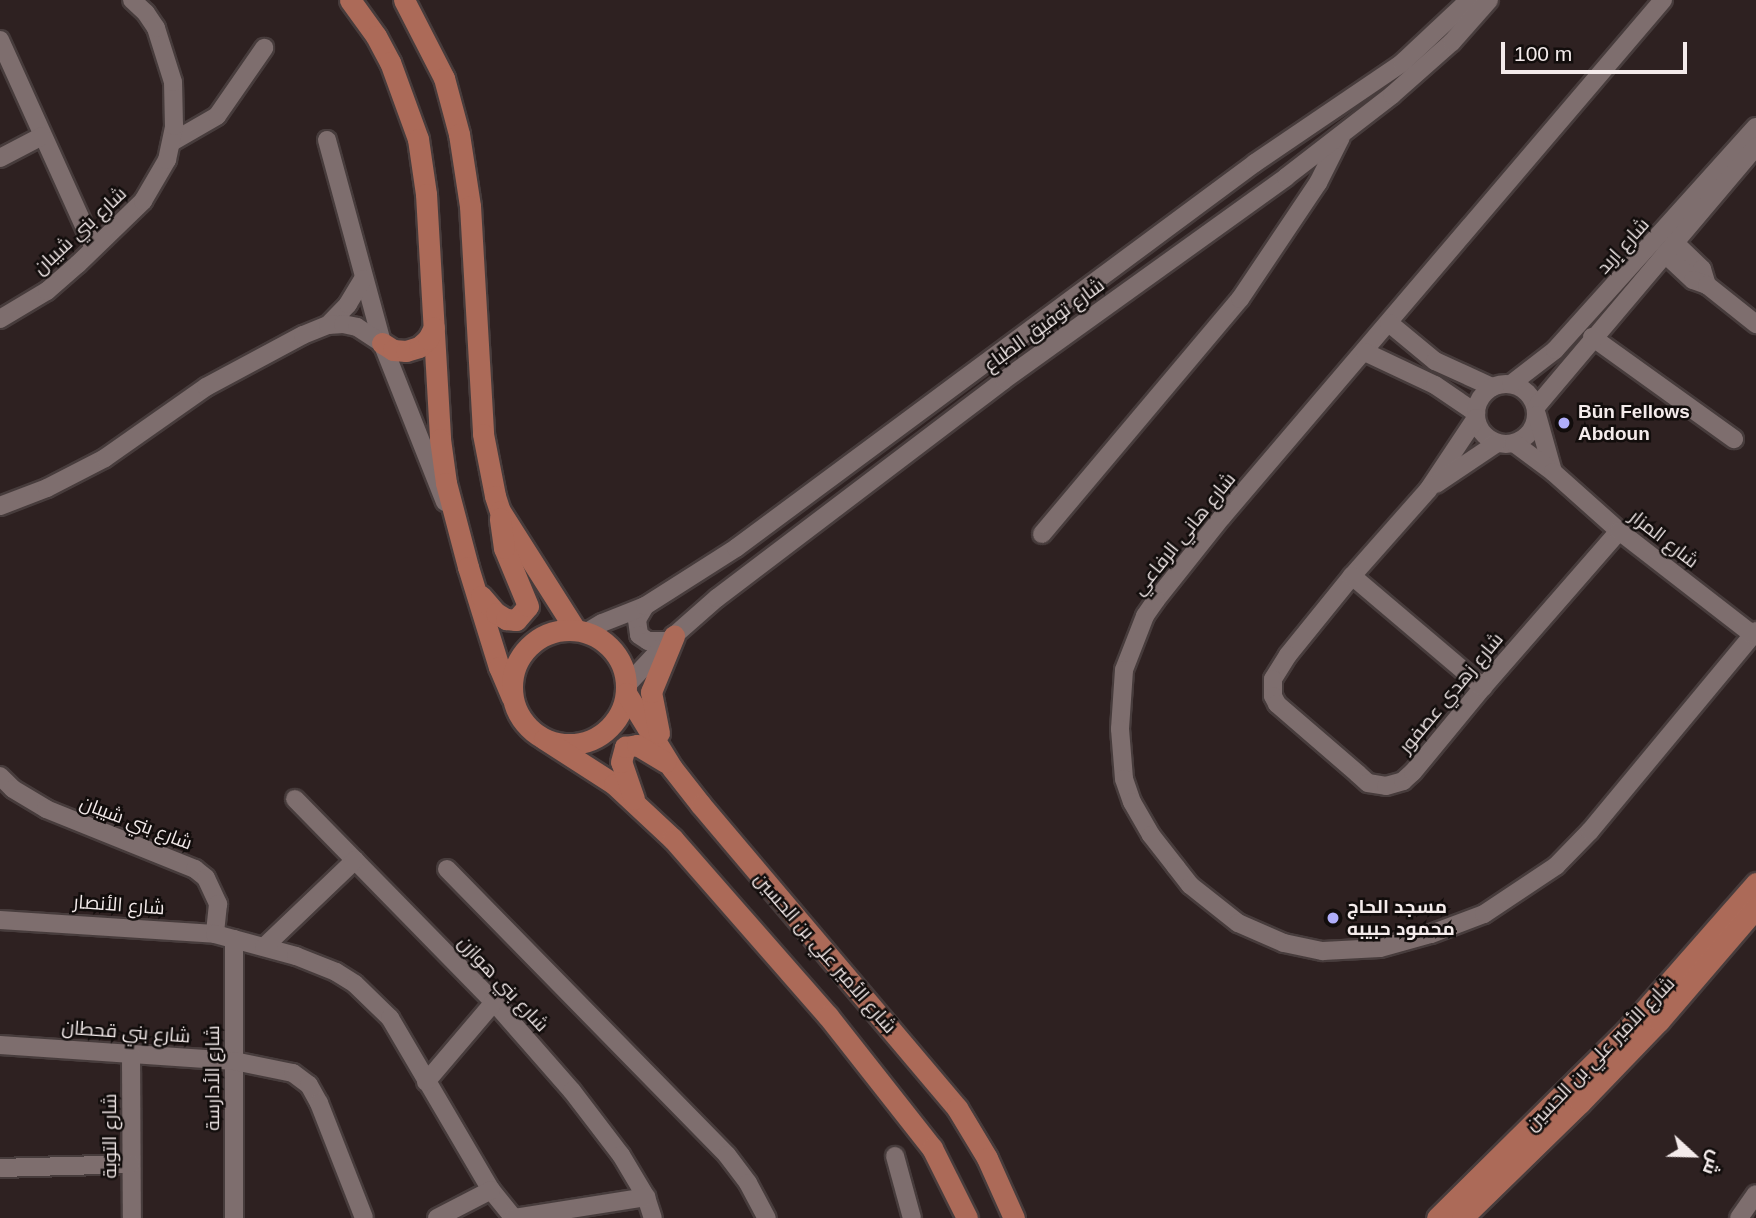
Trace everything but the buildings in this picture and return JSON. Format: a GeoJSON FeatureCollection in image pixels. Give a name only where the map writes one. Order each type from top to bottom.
{"type":"FeatureCollection","features":[{"type":"Feature","properties":{"kind":"main road"},"geometry":{"type":"LineString","coordinates":[[349,0],[376,36],[390,62],[418,139],[426,194],[440,439],[456,526],[499,667],[512,697],[523,722],[544,739],[570,744],[596,737],[616,719],[626,689],[623,668],[615,653],[603,640],[581,631],[551,632],[528,646],[514,670],[512,697]]}},
{"type":"Feature","properties":{"kind":"main road"},"geometry":{"type":"LineString","coordinates":[[404,0],[444,78],[459,134],[470,206],[483,434],[500,511],[504,548],[528,606],[516,620],[506,619],[496,613],[478,592]]}},
{"type":"Feature","properties":{"kind":"main road"},"geometry":{"type":"LineString","coordinates":[[382,343],[393,350],[406,351],[419,347],[428,339],[434,327]]}},
{"type":"Feature","properties":{"kind":"main road"},"geometry":{"type":"LineString","coordinates":[[500,511],[581,631]]}},
{"type":"Feature","properties":{"kind":"main road"},"geometry":{"type":"LineString","coordinates":[[671,638],[660,665],[651,703],[672,768]]}},
{"type":"Feature","properties":{"kind":"main road","name":"شارع الأمير علي بن الحسين"},"geometry":{"type":"LineString","coordinates":[[626,689],[672,768],[730,841],[957,1108],[987,1158],[1014,1218]]}},
{"type":"Feature","properties":{"kind":"main road","name":"شارع الأمير علي بن الحسين"},"geometry":{"type":"LineString","coordinates":[[544,739],[595,771],[635,802],[673,839],[828,1016],[932,1148],[967,1218]]}},
{"type":"Feature","properties":{"kind":"main road"},"geometry":{"type":"LineString","coordinates":[[635,802],[621,762],[625,747],[633,744],[643,747],[672,768]]}},
{"type":"Feature","properties":{"kind":"main road","name":"شارع الأمير علي بن الحسين"},"geometry":{"type":"LineString","coordinates":[[1437,1218],[1626,1031],[1756,883]]}},
{"type":"Feature","properties":{"kind":"main road","name":"شارع الأمير علي بن الحسين"},"geometry":{"type":"LineString","coordinates":[[1462,1218],[1580,1103],[1659,1021],[1756,908]]}},
{"type":"Feature","properties":{"kind":"street","name":"شارع بني شيبان"},"geometry":{"type":"LineString","coordinates":[[1,315],[47,291],[143,201],[157,180],[172,142],[174,99],[166,52],[152,22],[132,0]]}},
{"type":"Feature","properties":{"kind":"street","name":"شارع توفيق الطباع"},"geometry":{"type":"LineString","coordinates":[[581,631],[645,606],[736,548],[1255,163],[1402,63],[1469,0]]}},
{"type":"Feature","properties":{"kind":"street","name":"شارع توفيق الطباع"},"geometry":{"type":"LineString","coordinates":[[626,689],[671,638],[717,598],[1004,380],[1342,134],[1424,68],[1489,0]]}},
{"type":"Feature","properties":{"kind":"street","name":"شارع هاني الرفاعي"},"geometry":{"type":"LineString","coordinates":[[1663,0],[1222,517],[1156,600],[1145,616],[1124,670],[1120,748],[1124,779],[1132,802],[1150,835],[1190,885],[1250,931],[1284,943],[1336,952],[1398,944],[1484,914],[1534,882],[1569,853],[1656,753],[1754,633]]}},
{"type":"Feature","properties":{"kind":"street"},"geometry":{"type":"LineString","coordinates":[[0,40],[94,248]]}},
{"type":"Feature","properties":{"kind":"street"},"geometry":{"type":"LineString","coordinates":[[172,142],[217,117],[264,48]]}},
{"type":"Feature","properties":{"kind":"street","name":"شارع إربد"},"geometry":{"type":"LineString","coordinates":[[1511,384],[1555,350],[1756,127]]}},
{"type":"Feature","properties":{"kind":"street"},"geometry":{"type":"LineString","coordinates":[[1042,534],[1240,299],[1305,204],[1342,134]]}},
{"type":"Feature","properties":{"kind":"street"},"geometry":{"type":"LineString","coordinates":[[0,158],[42,136]]}},
{"type":"Feature","properties":{"kind":"street"},"geometry":{"type":"LineString","coordinates":[[327,140],[382,343],[420,446],[456,526]]}},
{"type":"Feature","properties":{"kind":"street","name":"شارع إربد"},"geometry":{"type":"LineString","coordinates":[[1536,411],[1592,337],[1756,147]]}},
{"type":"Feature","properties":{"kind":"street"},"geometry":{"type":"LineString","coordinates":[[1255,163],[1270,188]]}},
{"type":"Feature","properties":{"kind":"street"},"geometry":{"type":"LineString","coordinates":[[1670,248],[1692,280],[1707,285],[1756,324]]}},
{"type":"Feature","properties":{"kind":"street"},"geometry":{"type":"LineString","coordinates":[[0,506],[47,488],[86,468],[230,373],[328,325],[348,304],[363,279]]}},
{"type":"Feature","properties":{"kind":"street"},"geometry":{"type":"LineString","coordinates":[[1389,323],[1435,361],[1492,387],[1511,384],[1527,392],[1536,411],[1553,472]]}},
{"type":"Feature","properties":{"kind":"street"},"geometry":{"type":"LineString","coordinates":[[328,325],[357,327],[382,343]]}},
{"type":"Feature","properties":{"kind":"street"},"geometry":{"type":"LineString","coordinates":[[1592,337],[1734,439]]}},
{"type":"Feature","properties":{"kind":"street"},"geometry":{"type":"LineString","coordinates":[[1365,352],[1434,385],[1476,416],[1483,434],[1506,443],[1530,432],[1536,411]]}},
{"type":"Feature","properties":{"kind":"street"},"geometry":{"type":"LineString","coordinates":[[1476,416],[1480,398],[1492,387]]}},
{"type":"Feature","properties":{"kind":"street","name":"شارع زهدي عصفور"},"geometry":{"type":"LineString","coordinates":[[1476,416],[1428,489],[1352,576],[1277,670],[1272,688],[1277,704],[1358,775],[1377,785],[1403,782],[1619,531]]}},
{"type":"Feature","properties":{"kind":"street","name":"شارع زهدي عصفور"},"geometry":{"type":"LineString","coordinates":[[1428,489],[1506,443]]}},
{"type":"Feature","properties":{"kind":"street","name":"شارع المزار"},"geometry":{"type":"LineString","coordinates":[[1506,443],[1553,472],[1619,531],[1754,633]]}},
{"type":"Feature","properties":{"kind":"street"},"geometry":{"type":"LineString","coordinates":[[1352,576],[1483,687]]}},
{"type":"Feature","properties":{"kind":"street"},"geometry":{"type":"LineString","coordinates":[[645,606],[637,620],[639,635],[654,643],[671,638]]}},
{"type":"Feature","properties":{"kind":"street","name":"شارع بني شيبان"},"geometry":{"type":"LineString","coordinates":[[0,776],[13,789],[46,808],[195,869],[206,878],[218,904],[215,934]]}},
{"type":"Feature","properties":{"kind":"street","name":"شارع بني هوازن"},"geometry":{"type":"LineString","coordinates":[[295,799],[494,1002],[572,1091],[621,1155],[646,1197],[653,1218]]}},
{"type":"Feature","properties":{"kind":"street"},"geometry":{"type":"LineString","coordinates":[[264,947],[355,860]]}},
{"type":"Feature","properties":{"kind":"street","name":"شارع بني هوازن"},"geometry":{"type":"LineString","coordinates":[[447,869],[727,1155],[748,1183],[767,1218]]}},
{"type":"Feature","properties":{"kind":"street","name":"شارع الأنصار"},"geometry":{"type":"LineString","coordinates":[[0,920],[215,934],[234,939]]}},
{"type":"Feature","properties":{"kind":"street"},"geometry":{"type":"LineString","coordinates":[[234,939],[316,964],[355,984],[390,1018],[491,1190],[514,1218],[646,1197]]}},
{"type":"Feature","properties":{"kind":"street","name":"شارع الأدارسة"},"geometry":{"type":"LineString","coordinates":[[234,939],[234,1218]]}},
{"type":"Feature","properties":{"kind":"street"},"geometry":{"type":"LineString","coordinates":[[426,1082],[494,1002]]}},
{"type":"Feature","properties":{"kind":"street","name":"شارع بني قحطان"},"geometry":{"type":"LineString","coordinates":[[0,1045],[234,1061],[293,1073],[309,1085],[319,1103],[363,1218]]}},
{"type":"Feature","properties":{"kind":"street","name":"شارع التوبة"},"geometry":{"type":"LineString","coordinates":[[131,1053],[132,1218]]}},
{"type":"Feature","properties":{"kind":"street"},"geometry":{"type":"LineString","coordinates":[[895,1157],[912,1218]]}},
{"type":"Feature","properties":{"kind":"street"},"geometry":{"type":"LineString","coordinates":[[0,1168],[131,1164]]}},
{"type":"Feature","properties":{"kind":"street"},"geometry":{"type":"LineString","coordinates":[[437,1218],[491,1190]]}},
{"type":"Feature","properties":{"kind":"street"},"geometry":{"type":"LineString","coordinates":[[1740,1218],[1756,1194]]}},
{"type":"Feature","properties":{"kind":"place","name":"Būn Fellows Abdoun"},"geometry":{"type":"Point","coordinates":[1564,423]}},
{"type":"Feature","properties":{"kind":"place","name":"مسجد الحاج محمود حبيبه"},"geometry":{"type":"Point","coordinates":[1333,918]}}]}
